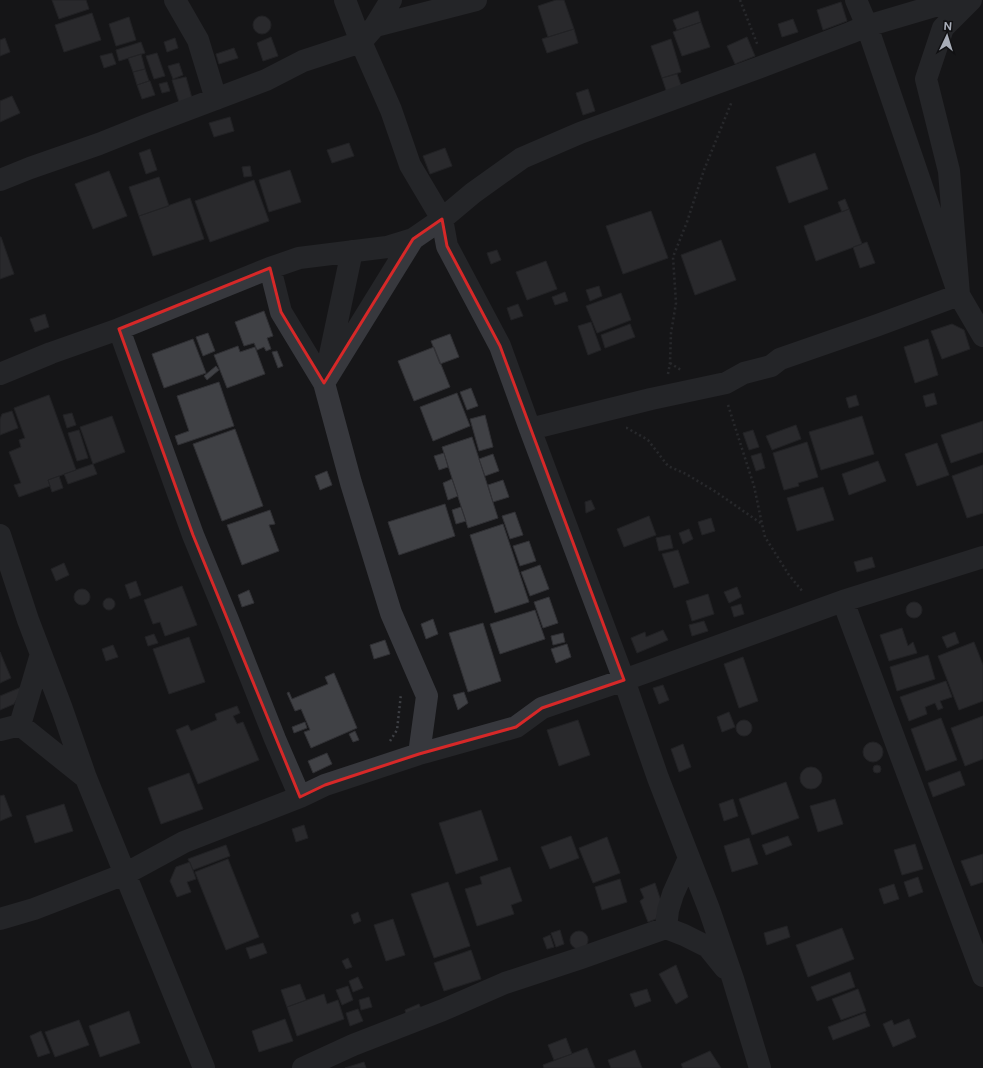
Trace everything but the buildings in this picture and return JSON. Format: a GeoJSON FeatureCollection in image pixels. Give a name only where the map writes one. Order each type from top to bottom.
{"type":"FeatureCollection","features":[{"type":"Feature","properties":{"kind":"street"},"geometry":{"type":"LineString","coordinates":[[175,0],[198,40],[216,99]]}},
{"type":"Feature","properties":{"kind":"street"},"geometry":{"type":"LineString","coordinates":[[345,0],[368,34],[391,110],[410,165],[442,219],[447,246],[500,346],[624,680],[658,778],[709,909],[733,979],[760,1068]]}},
{"type":"Feature","properties":{"kind":"street"},"geometry":{"type":"LineString","coordinates":[[368,34],[391,0]]}},
{"type":"Feature","properties":{"kind":"street"},"geometry":{"type":"LineString","coordinates":[[0,180],[266,80],[303,61],[368,34],[476,0]]}},
{"type":"Feature","properties":{"kind":"street"},"geometry":{"type":"LineString","coordinates":[[856,0],[867,26],[959,295],[983,336]]}},
{"type":"Feature","properties":{"kind":"street"},"geometry":{"type":"LineString","coordinates":[[0,374],[51,353],[119,329],[298,258],[387,247],[413,239],[442,219],[473,193],[522,158],[580,133],[766,65],[867,26],[955,0]]}},
{"type":"Feature","properties":{"kind":"street"},"geometry":{"type":"LineString","coordinates":[[959,295],[949,171],[926,79],[943,28],[971,0]]}},
{"type":"Feature","properties":{"kind":"street"},"geometry":{"type":"LineString","coordinates":[[324,383],[413,239]]}},
{"type":"Feature","properties":{"kind":"street"},"geometry":{"type":"LineString","coordinates":[[324,383],[352,251]]}},
{"type":"Feature","properties":{"kind":"street"},"geometry":{"type":"LineString","coordinates":[[270,268],[281,312],[324,383],[391,613],[426,696],[419,754]]}},
{"type":"Feature","properties":{"kind":"street"},"geometry":{"type":"LineString","coordinates":[[530,429],[726,383],[744,373],[771,366],[780,359],[959,295]]}},
{"type":"Feature","properties":{"kind":"street"},"geometry":{"type":"LineString","coordinates":[[119,329],[193,535],[300,797]]}},
{"type":"Feature","properties":{"kind":"street"},"geometry":{"type":"LineString","coordinates":[[0,535],[28,620],[62,709],[86,778],[204,1068]]}},
{"type":"Feature","properties":{"kind":"street"},"geometry":{"type":"LineString","coordinates":[[0,919],[21,914],[125,874],[184,842],[300,797],[325,785],[419,754],[516,727],[542,708],[843,601],[978,561]]}},
{"type":"Feature","properties":{"kind":"street"},"geometry":{"type":"LineString","coordinates":[[843,601],[983,976]]}},
{"type":"Feature","properties":{"kind":"street"},"geometry":{"type":"LineString","coordinates":[[41,654],[10,728],[86,778]]}},
{"type":"Feature","properties":{"kind":"street"},"geometry":{"type":"LineString","coordinates":[[666,928],[668,910],[673,894],[689,858]]}},
{"type":"Feature","properties":{"kind":"street"},"geometry":{"type":"LineString","coordinates":[[303,1068],[353,1045],[443,1010],[505,983],[666,928],[684,934],[708,947],[733,979]]}},
{"type":"Feature","properties":{"kind":"path"},"geometry":{"type":"LineString","coordinates":[[740,0],[766,65]]}},
{"type":"Feature","properties":{"kind":"path"},"geometry":{"type":"LineString","coordinates":[[651,400],[668,374],[670,363],[676,303],[673,257],[687,222],[704,170],[732,102],[739,75]]}},
{"type":"Feature","properties":{"kind":"path"},"geometry":{"type":"LineString","coordinates":[[670,363],[683,371]]}},
{"type":"Feature","properties":{"kind":"path"},"geometry":{"type":"LineString","coordinates":[[716,385],[723,392],[730,408],[754,486],[765,537],[789,575],[818,610]]}},
{"type":"Feature","properties":{"kind":"path"},"geometry":{"type":"LineString","coordinates":[[620,429],[627,428],[648,440],[668,466],[686,474],[716,492],[762,524]]}},
{"type":"Feature","properties":{"kind":"path"},"geometry":{"type":"LineString","coordinates":[[373,769],[397,730],[402,692]]}},
{"type":"Feature","properties":{"kind":"highlighted area"},"geometry":{"type":"Polygon","coordinates":[[[442,219],[447,246],[500,346],[624,680],[542,708],[516,727],[419,754],[325,785],[300,797],[193,535],[119,329],[270,268],[281,312],[324,383],[413,239],[442,219]]]}}]}
